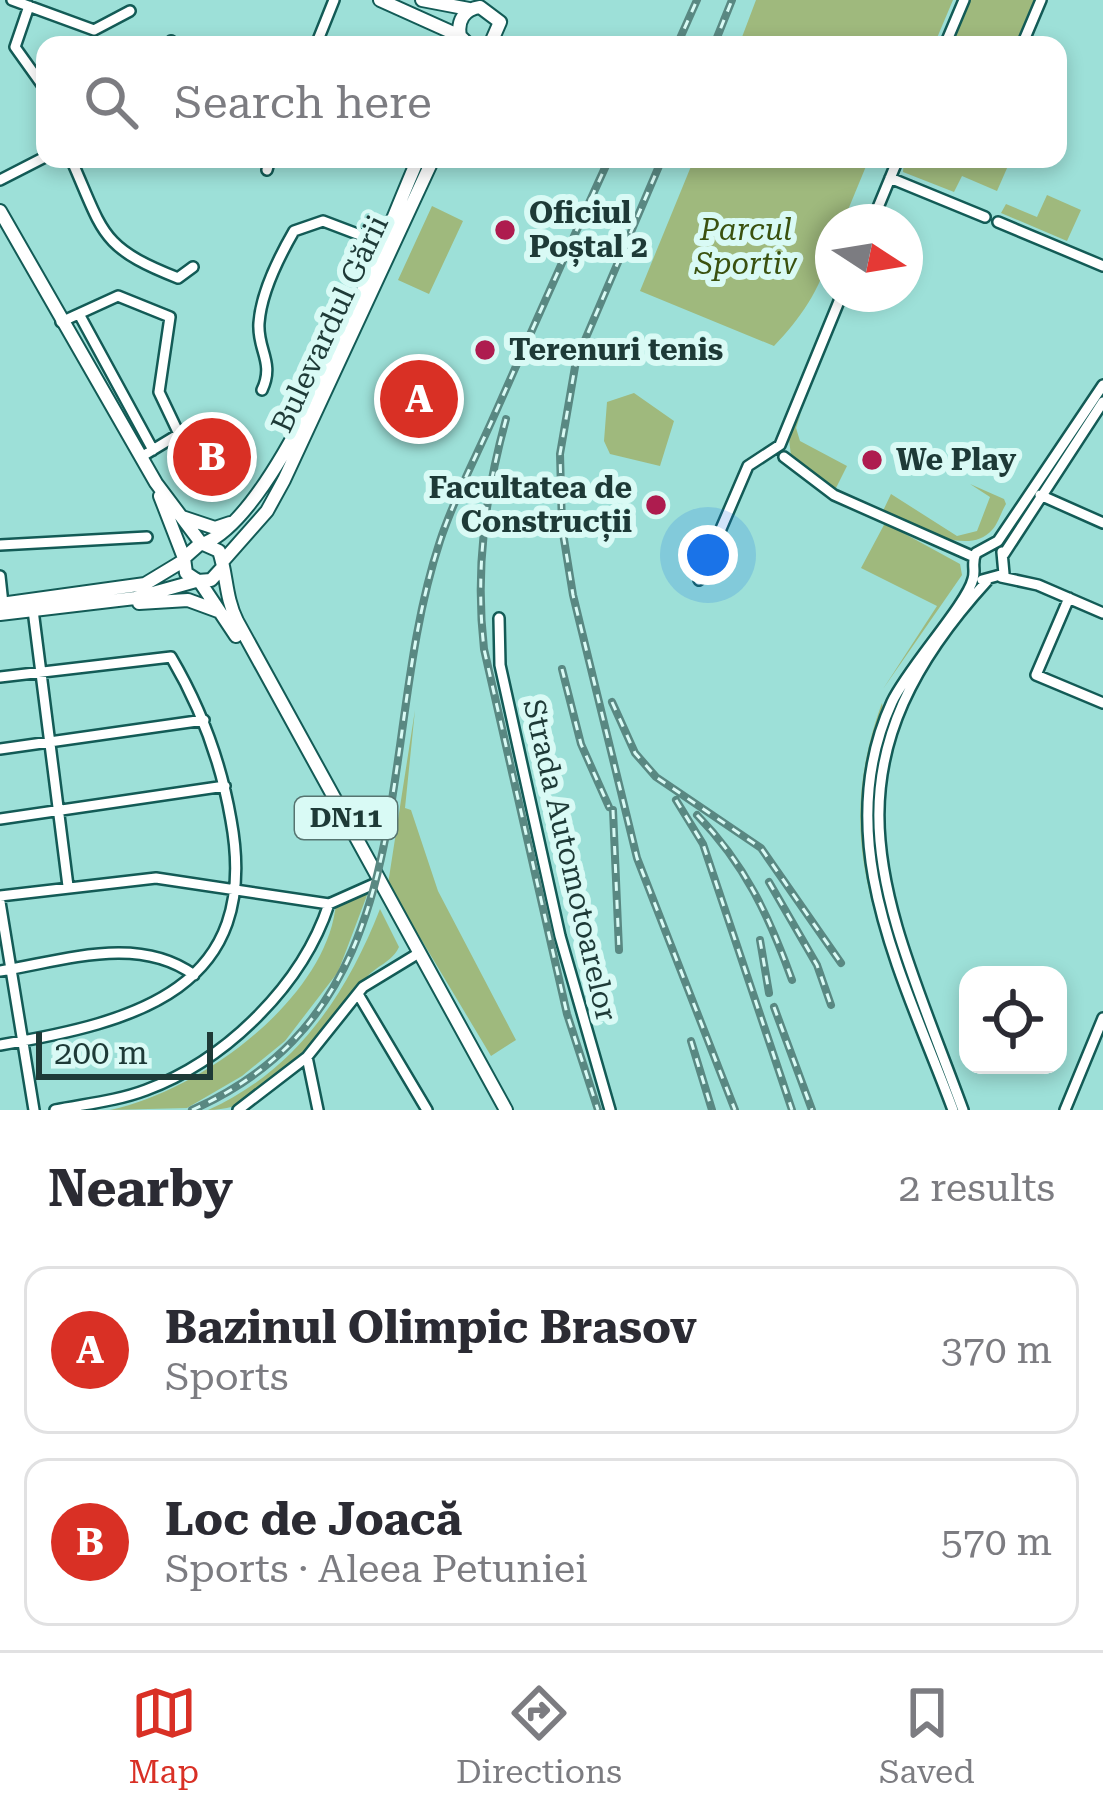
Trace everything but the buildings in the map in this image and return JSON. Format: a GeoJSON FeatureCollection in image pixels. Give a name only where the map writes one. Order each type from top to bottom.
{"type":"FeatureCollection","features":[{"type":"Feature","properties":{"kind":"main road"},"geometry":{"type":"LineString","coordinates":[[380,0],[452,36]]}},
{"type":"Feature","properties":{"kind":"main road"},"geometry":{"type":"LineString","coordinates":[[422,0],[499,10],[497,36]]}},
{"type":"Feature","properties":{"kind":"main road"},"geometry":{"type":"LineString","coordinates":[[462,36],[459,23],[476,5]]}},
{"type":"Feature","properties":{"kind":"main road","name":"Bulevardul Gării"},"geometry":{"type":"LineString","coordinates":[[203,543],[237,520],[281,460],[414,168]]}},
{"type":"Feature","properties":{"kind":"main road","name":"Bulevardul Gării"},"geometry":{"type":"LineString","coordinates":[[222,565],[284,480],[429,168]]}},
{"type":"Feature","properties":{"kind":"main road"},"geometry":{"type":"LineString","coordinates":[[0,211],[61,322],[147,453],[184,559],[198,581]]}},
{"type":"Feature","properties":{"kind":"main road"},"geometry":{"type":"LineString","coordinates":[[1,607],[33,610],[120,600],[216,577],[222,565],[216,548],[203,543],[156,483]]}},
{"type":"Feature","properties":{"kind":"main road"},"geometry":{"type":"LineString","coordinates":[[181,517],[214,527],[237,520]]}},
{"type":"Feature","properties":{"kind":"main road"},"geometry":{"type":"LineString","coordinates":[[228,602],[230,572],[243,542]]}},
{"type":"Feature","properties":{"kind":"main road"},"geometry":{"type":"LineString","coordinates":[[1,607],[145,584],[203,543]]}},
{"type":"Feature","properties":{"kind":"main road","name":"DN11"},"geometry":{"type":"LineString","coordinates":[[222,565],[228,602],[506,1110]]}},
{"type":"Feature","properties":{"kind":"main road","name":"DN11"},"geometry":{"type":"LineString","coordinates":[[198,581],[225,618],[425,968]]}},
{"type":"Feature","properties":{"kind":"main road"},"geometry":{"type":"LineString","coordinates":[[120,600],[200,602],[225,618]]}},
{"type":"Feature","properties":{"kind":"street"},"geometry":{"type":"LineString","coordinates":[[12,0],[28,11],[94,30],[130,11]]}},
{"type":"Feature","properties":{"kind":"street"},"geometry":{"type":"LineString","coordinates":[[320,36],[334,0]]}},
{"type":"Feature","properties":{"kind":"street"},"geometry":{"type":"LineString","coordinates":[[950,36],[964,0]]}},
{"type":"Feature","properties":{"kind":"street"},"geometry":{"type":"LineString","coordinates":[[1026,36],[1041,0]]}},
{"type":"Feature","properties":{"kind":"street"},"geometry":{"type":"LineString","coordinates":[[28,11],[15,47],[36,76]]}},
{"type":"Feature","properties":{"kind":"street"},"geometry":{"type":"LineString","coordinates":[[0,180],[36,162]]}},
{"type":"Feature","properties":{"kind":"street"},"geometry":{"type":"LineString","coordinates":[[74,168],[110,240],[129,259],[178,278],[193,267]]}},
{"type":"Feature","properties":{"kind":"street"},"geometry":{"type":"LineString","coordinates":[[879,204],[894,168]]}},
{"type":"Feature","properties":{"kind":"street"},"geometry":{"type":"LineString","coordinates":[[890,178],[985,217]]}},
{"type":"Feature","properties":{"kind":"street"},"geometry":{"type":"LineString","coordinates":[[262,390],[270,365],[262,346],[261,309],[301,225],[332,222],[381,243]]}},
{"type":"Feature","properties":{"kind":"street"},"geometry":{"type":"LineString","coordinates":[[998,222],[1103,266]]}},
{"type":"Feature","properties":{"kind":"street"},"geometry":{"type":"LineString","coordinates":[[61,322],[79,314],[120,296],[170,317],[159,387],[179,434],[147,453],[79,314]]}},
{"type":"Feature","properties":{"kind":"street"},"geometry":{"type":"LineString","coordinates":[[835,312],[780,445],[784,457],[834,495],[974,557]]}},
{"type":"Feature","properties":{"kind":"street"},"geometry":{"type":"LineString","coordinates":[[974,557],[992,547],[1103,385]]}},
{"type":"Feature","properties":{"kind":"street"},"geometry":{"type":"LineString","coordinates":[[1001,577],[1005,560],[1040,495],[1103,402]]}},
{"type":"Feature","properties":{"kind":"street"},"geometry":{"type":"LineString","coordinates":[[770,454],[771,447],[780,445]]}},
{"type":"Feature","properties":{"kind":"street"},"geometry":{"type":"LineString","coordinates":[[770,454],[776,460],[784,457]]}},
{"type":"Feature","properties":{"kind":"street"},"geometry":{"type":"LineString","coordinates":[[699,580],[748,466],[770,454]]}},
{"type":"Feature","properties":{"kind":"street"},"geometry":{"type":"LineString","coordinates":[[1040,495],[1103,523]]}},
{"type":"Feature","properties":{"kind":"street"},"geometry":{"type":"LineString","coordinates":[[0,545],[147,537]]}},
{"type":"Feature","properties":{"kind":"street"},"geometry":{"type":"LineString","coordinates":[[992,547],[1038,585]]}},
{"type":"Feature","properties":{"kind":"street"},"geometry":{"type":"LineString","coordinates":[[953,1110],[878,907],[868,863],[866,814],[871,771],[891,705],[975,574],[974,557]]}},
{"type":"Feature","properties":{"kind":"street"},"geometry":{"type":"LineString","coordinates":[[975,574],[987,581]]}},
{"type":"Feature","properties":{"kind":"street"},"geometry":{"type":"LineString","coordinates":[[0,576],[1,607]]}},
{"type":"Feature","properties":{"kind":"street"},"geometry":{"type":"LineString","coordinates":[[963,1110],[887,905],[875,817],[885,752],[905,697],[987,581],[1001,577],[1038,585],[1103,613]]}},
{"type":"Feature","properties":{"kind":"street"},"geometry":{"type":"LineString","coordinates":[[1069,598],[1036,675],[1102,698]]}},
{"type":"Feature","properties":{"kind":"street"},"geometry":{"type":"LineString","coordinates":[[33,610],[68,886]]}},
{"type":"Feature","properties":{"kind":"street","name":"Strada Automotoarelor"},"geometry":{"type":"LineString","coordinates":[[499,618],[500,664],[560,936],[610,1110]]}},
{"type":"Feature","properties":{"kind":"street"},"geometry":{"type":"LineString","coordinates":[[0,677],[169,655],[204,720],[225,786],[238,857],[237,888],[223,941],[194,975],[110,1023],[0,1045]]}},
{"type":"Feature","properties":{"kind":"street"},"geometry":{"type":"LineString","coordinates":[[0,749],[204,720]]}},
{"type":"Feature","properties":{"kind":"street"},"geometry":{"type":"LineString","coordinates":[[0,819],[225,786]]}},
{"type":"Feature","properties":{"kind":"street"},"geometry":{"type":"LineString","coordinates":[[34,1110],[5,971],[0,899],[134,878],[237,888],[328,904],[374,884]]}},
{"type":"Feature","properties":{"kind":"street"},"geometry":{"type":"LineString","coordinates":[[56,1110],[151,1088],[213,1052],[296,972],[314,944],[328,904]]}},
{"type":"Feature","properties":{"kind":"street"},"geometry":{"type":"LineString","coordinates":[[5,971],[140,952],[194,975]]}},
{"type":"Feature","properties":{"kind":"street"},"geometry":{"type":"LineString","coordinates":[[238,1110],[307,1057],[358,994],[414,956]]}},
{"type":"Feature","properties":{"kind":"street"},"geometry":{"type":"LineString","coordinates":[[358,994],[427,1110]]}},
{"type":"Feature","properties":{"kind":"street"},"geometry":{"type":"LineString","coordinates":[[1065,1110],[1103,1018]]}},
{"type":"Feature","properties":{"kind":"street"},"geometry":{"type":"LineString","coordinates":[[307,1057],[318,1110]]}},
{"type":"Feature","properties":{"kind":"green space"},"geometry":{"type":"Polygon","coordinates":[[[756,0],[953,0],[938,36],[742,36],[756,0]]]}},
{"type":"Feature","properties":{"kind":"green space"},"geometry":{"type":"Polygon","coordinates":[[[970,0],[1034,0],[1019,36],[955,36],[970,0]]]}},
{"type":"Feature","properties":{"kind":"green space","name":"Parcul Sportiv"},"geometry":{"type":"Polygon","coordinates":[[[690,168],[865,168],[850,204],[815,204],[815,292],[774,346],[640,291],[690,168]]]}},
{"type":"Feature","properties":{"kind":"green space"},"geometry":{"type":"Polygon","coordinates":[[[903,168],[1007,168],[997,191],[962,176],[954,192],[903,172],[903,168]]]}},
{"type":"Feature","properties":{"kind":"green space"},"geometry":{"type":"Polygon","coordinates":[[[1047,195],[1081,210],[1067,241],[1001,213],[1006,204],[1037,217],[1047,195]]]}},
{"type":"Feature","properties":{"kind":"green space"},"geometry":{"type":"Polygon","coordinates":[[[432,206],[463,221],[429,294],[398,280],[432,206]]]}},
{"type":"Feature","properties":{"kind":"green space"},"geometry":{"type":"Polygon","coordinates":[[[634,393],[674,421],[660,466],[610,454],[604,441],[607,402],[634,393]]]}},
{"type":"Feature","properties":{"kind":"green space"},"geometry":{"type":"Polygon","coordinates":[[[801,413],[796,428],[800,441],[847,466],[835,490],[791,456],[789,439],[801,413]]]}},
{"type":"Feature","properties":{"kind":"green space"},"geometry":{"type":"Polygon","coordinates":[[[970,484],[1006,504],[994,527],[981,538],[953,540],[882,513],[891,494],[957,536],[977,531],[990,497],[970,484]]]}},
{"type":"Feature","properties":{"kind":"green space"},"geometry":{"type":"Polygon","coordinates":[[[885,523],[960,564],[962,575],[883,689],[937,606],[861,568],[885,523]]]}},
{"type":"Feature","properties":{"kind":"green space"},"geometry":{"type":"Polygon","coordinates":[[[882,703],[862,832],[870,887],[917,1020],[913,1022],[872,902],[864,865],[860,828],[869,748],[882,703]]]}},
{"type":"Feature","properties":{"kind":"green space"},"geometry":{"type":"Polygon","coordinates":[[[415,710],[405,808],[411,810],[438,891],[516,1040],[491,1056],[388,884],[415,710]]]}},
{"type":"Feature","properties":{"kind":"green space"},"geometry":{"type":"Polygon","coordinates":[[[369,890],[338,972],[285,1041],[242,1076],[187,1108],[110,1110],[183,1083],[254,1035],[310,972],[328,938],[336,903],[369,890]]]}},
{"type":"Feature","properties":{"kind":"green space"},"geometry":{"type":"Polygon","coordinates":[[[380,909],[399,947],[392,956],[366,978],[317,1042],[278,1081],[233,1106],[208,1110],[267,1074],[314,1028],[351,972],[380,909]]]}},
{"type":"Feature","properties":{"kind":"railway"},"geometry":{"type":"LineString","coordinates":[[681,36],[697,0]]}},
{"type":"Feature","properties":{"kind":"railway"},"geometry":{"type":"LineString","coordinates":[[718,36],[732,0]]}},
{"type":"Feature","properties":{"kind":"railway"},"geometry":{"type":"LineString","coordinates":[[192,1110],[268,1064],[322,1005],[358,937],[380,863],[420,620],[440,541],[605,168]]}},
{"type":"Feature","properties":{"kind":"railway"},"geometry":{"type":"LineString","coordinates":[[658,168],[576,361],[560,454],[562,527],[573,595],[637,858],[735,1110]]}},
{"type":"Feature","properties":{"kind":"railway"},"geometry":{"type":"LineString","coordinates":[[506,419],[484,533],[484,649],[567,1014],[598,1110]]}},
{"type":"Feature","properties":{"kind":"railway"},"geometry":{"type":"LineString","coordinates":[[562,669],[581,744],[609,807]]}},
{"type":"Feature","properties":{"kind":"railway"},"geometry":{"type":"LineString","coordinates":[[612,702],[635,753],[656,777],[761,848],[841,963]]}},
{"type":"Feature","properties":{"kind":"railway"},"geometry":{"type":"LineString","coordinates":[[676,800],[703,844],[792,1110]]}},
{"type":"Feature","properties":{"kind":"railway"},"geometry":{"type":"LineString","coordinates":[[613,810],[619,950]]}},
{"type":"Feature","properties":{"kind":"railway"},"geometry":{"type":"LineString","coordinates":[[697,815],[729,852],[754,892],[792,980]]}},
{"type":"Feature","properties":{"kind":"railway"},"geometry":{"type":"LineString","coordinates":[[769,882],[817,965],[831,1005]]}},
{"type":"Feature","properties":{"kind":"railway"},"geometry":{"type":"LineString","coordinates":[[760,940],[769,993]]}},
{"type":"Feature","properties":{"kind":"railway"},"geometry":{"type":"LineString","coordinates":[[774,1007],[812,1110]]}},
{"type":"Feature","properties":{"kind":"railway"},"geometry":{"type":"LineString","coordinates":[[691,1041],[712,1110]]}},
{"type":"Feature","properties":{"kind":"place","name":"Oficiul Poștal 2"},"geometry":{"type":"Point","coordinates":[505,230]}},
{"type":"Feature","properties":{"kind":"place","name":"Terenuri tenis"},"geometry":{"type":"Point","coordinates":[485,350]}},
{"type":"Feature","properties":{"kind":"place","name":"Bazinul Olimpic Brasov"},"geometry":{"type":"Point","coordinates":[419,399]}},
{"type":"Feature","properties":{"kind":"place","name":"Loc de Joacă"},"geometry":{"type":"Point","coordinates":[212,457]}},
{"type":"Feature","properties":{"kind":"place","name":"We Play"},"geometry":{"type":"Point","coordinates":[872,460]}},
{"type":"Feature","properties":{"kind":"place","name":"Facultatea de Construcții"},"geometry":{"type":"Point","coordinates":[656,505]}}]}
